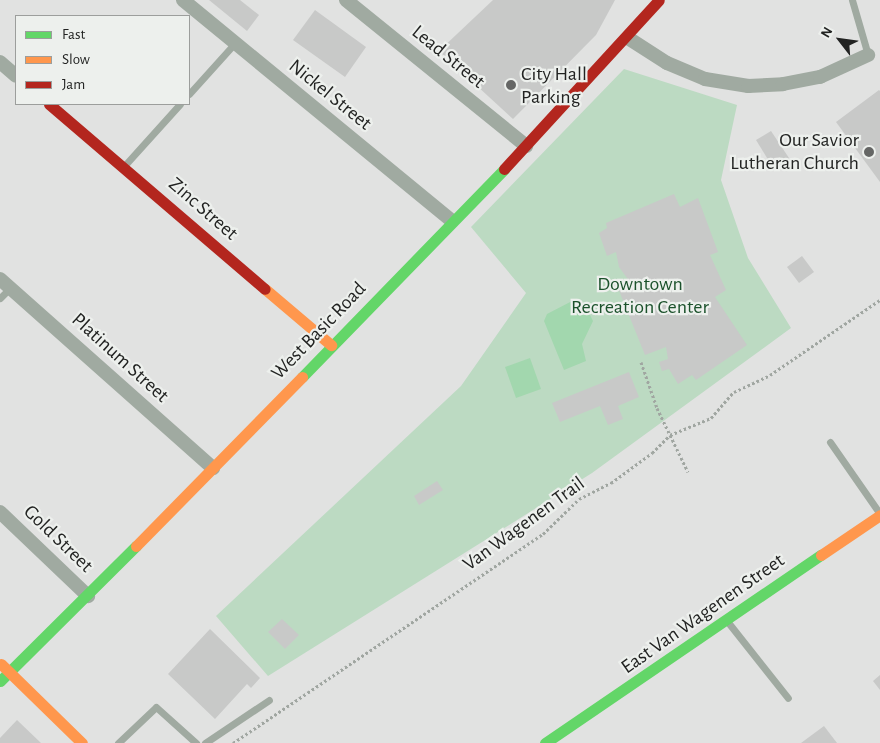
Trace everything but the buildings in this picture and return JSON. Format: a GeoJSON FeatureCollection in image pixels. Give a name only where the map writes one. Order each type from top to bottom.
{"type":"FeatureCollection","features":[{"type":"Feature","properties":{"kind":"street","name":"Nickel Street"},"geometry":{"type":"LineString","coordinates":[[183,0],[452,221]]}},
{"type":"Feature","properties":{"kind":"street","name":"Lead Street"},"geometry":{"type":"LineString","coordinates":[[346,0],[526,146]]}},
{"type":"Feature","properties":{"kind":"street","name":"West Basic Road"},"geometry":{"type":"LineString","coordinates":[[0,681],[88,596],[526,146],[628,38],[659,0]]}},
{"type":"Feature","properties":{"kind":"street"},"geometry":{"type":"LineString","coordinates":[[628,38],[666,63],[705,79],[748,86],[783,84],[820,77],[868,55]]}},
{"type":"Feature","properties":{"kind":"street"},"geometry":{"type":"LineString","coordinates":[[0,62],[15,75]]}},
{"type":"Feature","properties":{"kind":"street","name":"Zinc Street"},"geometry":{"type":"LineString","coordinates":[[50,105],[331,345]]}},
{"type":"Feature","properties":{"kind":"street","name":"Platinum Street"},"geometry":{"type":"LineString","coordinates":[[5,283],[213,468]]}},
{"type":"Feature","properties":{"kind":"street","name":"Gold Street"},"geometry":{"type":"LineString","coordinates":[[0,512],[88,596]]}},
{"type":"Feature","properties":{"kind":"street","name":"East Van Wagenen Street"},"geometry":{"type":"LineString","coordinates":[[545,743],[880,515]]}},
{"type":"Feature","properties":{"kind":"street"},"geometry":{"type":"LineString","coordinates":[[0,663],[82,743]]}},
{"type":"Feature","properties":{"kind":"lane"},"geometry":{"type":"LineString","coordinates":[[852,0],[868,55]]}},
{"type":"Feature","properties":{"kind":"lane"},"geometry":{"type":"LineString","coordinates":[[190,93],[235,43]]}},
{"type":"Feature","properties":{"kind":"lane"},"geometry":{"type":"LineString","coordinates":[[123,167],[179,105]]}},
{"type":"Feature","properties":{"kind":"lane"},"geometry":{"type":"LineString","coordinates":[[0,298],[5,283]]}},
{"type":"Feature","properties":{"kind":"lane"},"geometry":{"type":"LineString","coordinates":[[830,442],[880,515]]}},
{"type":"Feature","properties":{"kind":"lane"},"geometry":{"type":"LineString","coordinates":[[726,621],[788,698]]}},
{"type":"Feature","properties":{"kind":"lane"},"geometry":{"type":"LineString","coordinates":[[206,743],[269,700]]}},
{"type":"Feature","properties":{"kind":"lane"},"geometry":{"type":"LineString","coordinates":[[118,743],[156,707],[196,743]]}},
{"type":"Feature","properties":{"kind":"path","name":"Van Wagenen Trail"},"geometry":{"type":"LineString","coordinates":[[233,743],[543,534],[579,499],[611,483],[652,453],[670,435],[711,418],[734,392],[770,375],[880,300]]}},
{"type":"Feature","properties":{"kind":"path"},"geometry":{"type":"LineString","coordinates":[[640,362],[670,435],[688,472]]}},
{"type":"Feature","properties":{"kind":"green space","name":"Downtown Recreation Center"},"geometry":{"type":"Polygon","coordinates":[[[624,69],[737,105],[721,180],[748,258],[791,328],[592,473],[268,676],[216,616],[461,386],[526,293],[471,227],[624,69]]]}},
{"type":"Feature","properties":{"kind":"shaded area"},"geometry":{"type":"Polygon","coordinates":[[[574,300],[585,305],[593,321],[582,344],[586,361],[564,370],[544,321],[547,314],[574,300]]]}},
{"type":"Feature","properties":{"kind":"shaded area"},"geometry":{"type":"Polygon","coordinates":[[[530,358],[541,389],[516,398],[505,367],[530,358]]]}},
{"type":"Feature","properties":{"kind":"traffic: fast"},"geometry":{"type":"LineString","coordinates":[[302,377],[504,169]]}},
{"type":"Feature","properties":{"kind":"traffic: fast"},"geometry":{"type":"LineString","coordinates":[[0,681],[136,546]]}},
{"type":"Feature","properties":{"kind":"traffic: fast"},"geometry":{"type":"LineString","coordinates":[[545,743],[821,555]]}},
{"type":"Feature","properties":{"kind":"traffic: slow"},"geometry":{"type":"LineString","coordinates":[[265,289],[331,345]]}},
{"type":"Feature","properties":{"kind":"traffic: slow"},"geometry":{"type":"LineString","coordinates":[[136,546],[302,377]]}},
{"type":"Feature","properties":{"kind":"traffic: slow"},"geometry":{"type":"LineString","coordinates":[[821,555],[880,515]]}},
{"type":"Feature","properties":{"kind":"traffic: slow"},"geometry":{"type":"LineString","coordinates":[[1,664],[82,743]]}},
{"type":"Feature","properties":{"kind":"traffic: jam"},"geometry":{"type":"LineString","coordinates":[[504,169],[659,0]]}},
{"type":"Feature","properties":{"kind":"traffic: jam"},"geometry":{"type":"LineString","coordinates":[[50,105],[265,289]]}},
{"type":"Feature","properties":{"kind":"place","name":"City Hall Parking"},"geometry":{"type":"Point","coordinates":[511,85]}},
{"type":"Feature","properties":{"kind":"place","name":"Our Savior Lutheran Church"},"geometry":{"type":"Point","coordinates":[869,152]}}]}
